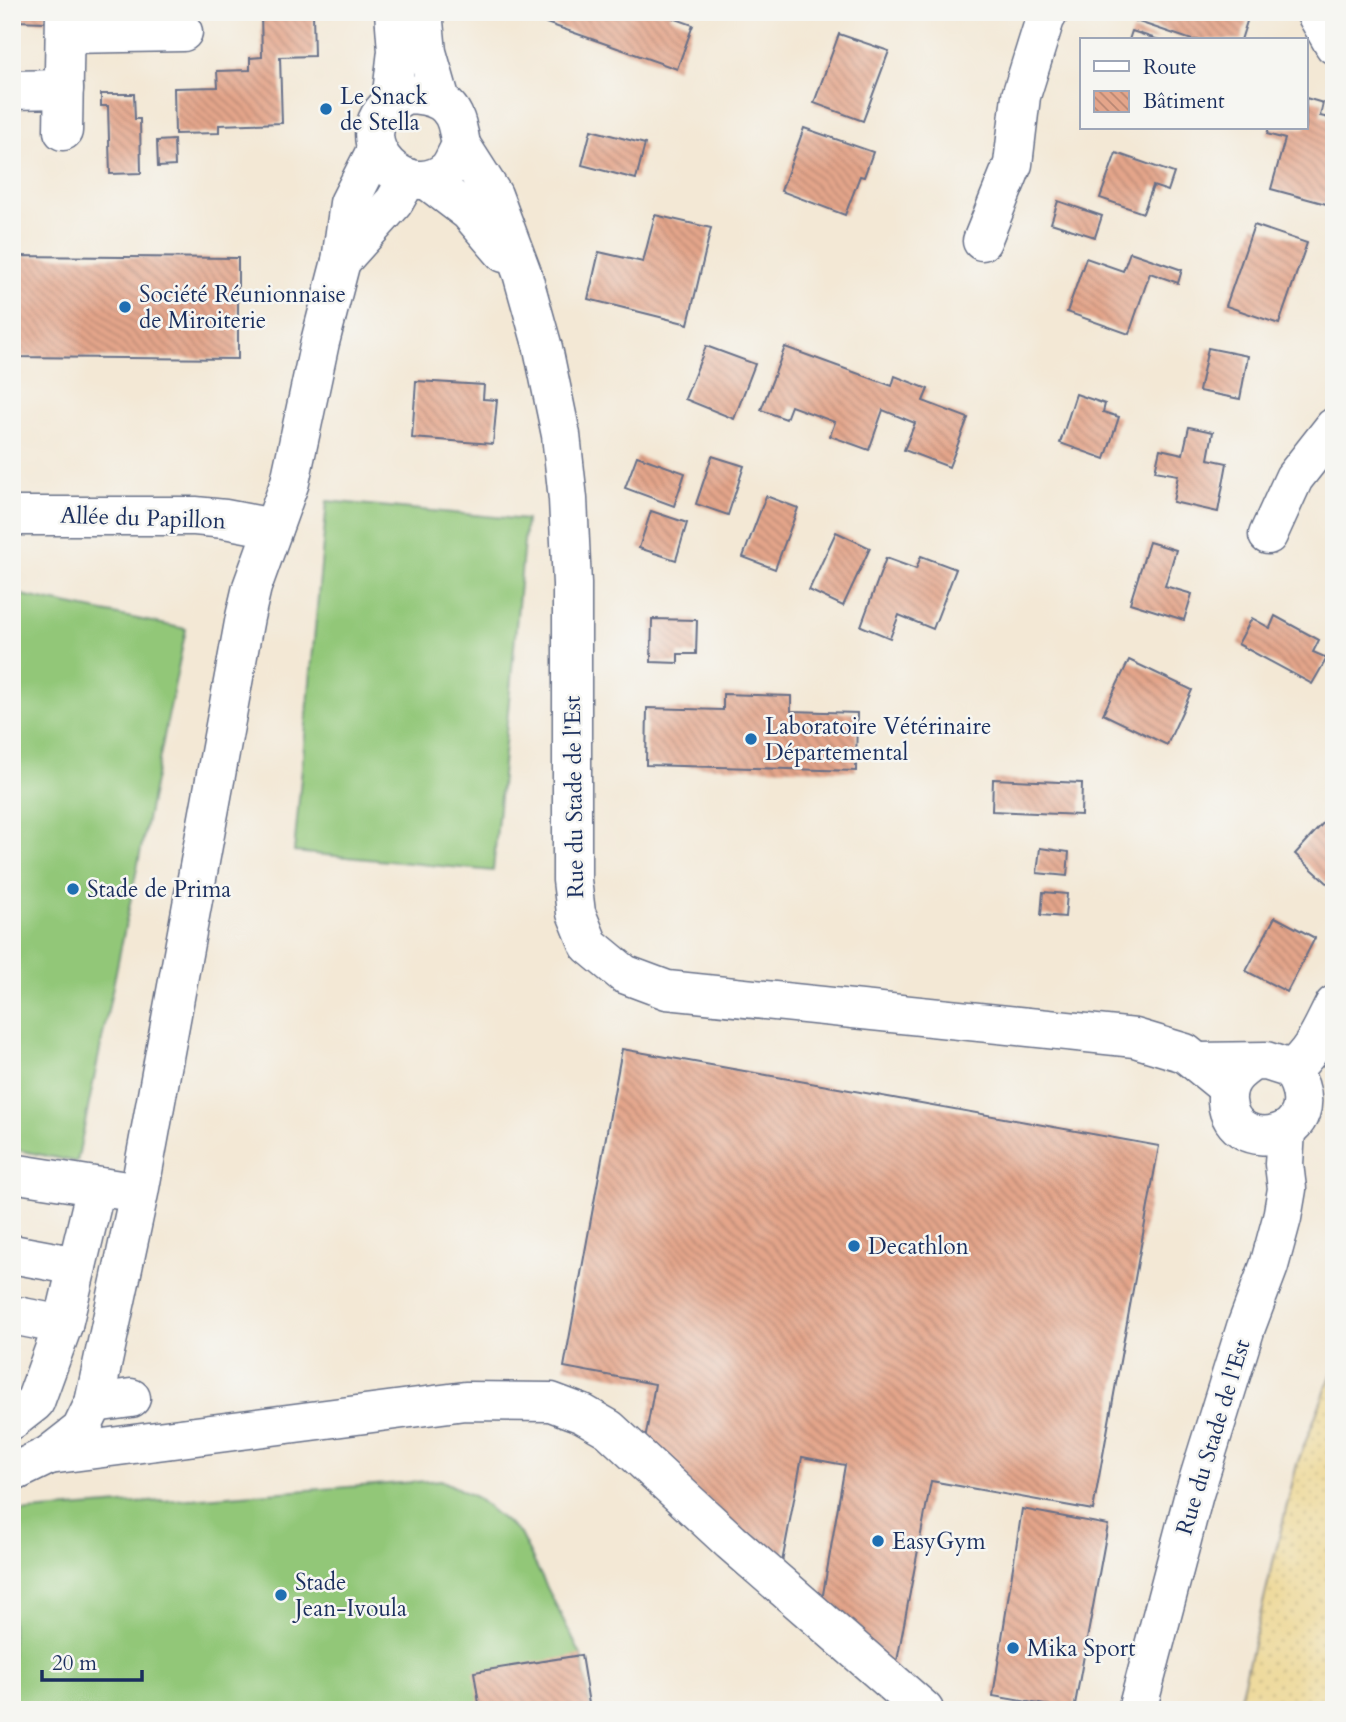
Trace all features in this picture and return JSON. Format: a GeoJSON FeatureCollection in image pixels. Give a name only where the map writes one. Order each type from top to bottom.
{"type":"FeatureCollection","features":[{"type":"Feature","properties":{"kind":"street"},"geometry":{"type":"LineString","coordinates":[[391,102],[397,51],[394,12]]}},
{"type":"Feature","properties":{"kind":"street"},"geometry":{"type":"LineString","coordinates":[[423,12],[427,52],[441,101]]}},
{"type":"Feature","properties":{"kind":"street"},"geometry":{"type":"LineString","coordinates":[[982,241],[1013,164],[1021,96],[1049,12]]}},
{"type":"Feature","properties":{"kind":"street"},"geometry":{"type":"LineString","coordinates":[[1315,12],[1334,45]]}},
{"type":"Feature","properties":{"kind":"street"},"geometry":{"type":"LineString","coordinates":[[63,131],[65,23],[183,32]]}},
{"type":"Feature","properties":{"kind":"street"},"geometry":{"type":"LineString","coordinates":[[12,90],[64,89]]}},
{"type":"Feature","properties":{"kind":"street"},"geometry":{"type":"LineString","coordinates":[[341,261],[418,179],[448,169],[461,145],[452,111],[441,101],[425,95],[407,94],[391,102],[380,115],[374,132],[376,150],[389,169],[418,179]]}},
{"type":"Feature","properties":{"kind":"street","name":"Rue du Stade de l'Est"},"geometry":{"type":"LineString","coordinates":[[461,145],[493,195],[522,273],[547,367],[561,435],[568,499],[572,598],[572,880],[576,913],[589,945],[624,974],[667,990],[1135,1038],[1185,1053],[1199,1062],[1240,1075]]}},
{"type":"Feature","properties":{"kind":"street"},"geometry":{"type":"LineString","coordinates":[[12,1473],[49,1455],[80,1430],[94,1403],[139,1193],[245,617],[252,587],[290,482],[320,342],[341,261],[349,203],[376,150]]}},
{"type":"Feature","properties":{"kind":"street","name":"Rue du Stade de l'Est"},"geometry":{"type":"LineString","coordinates":[[418,179],[470,212],[522,273]]}},
{"type":"Feature","properties":{"kind":"street"},"geometry":{"type":"LineString","coordinates":[[1269,535],[1294,478],[1334,427]]}},
{"type":"Feature","properties":{"kind":"street","name":"Allée du Papillon"},"geometry":{"type":"LineString","coordinates":[[12,516],[195,516],[273,528]]}},
{"type":"Feature","properties":{"kind":"street"},"geometry":{"type":"LineString","coordinates":[[1291,1069],[1302,1061],[1315,1042],[1334,1005]]}},
{"type":"Feature","properties":{"kind":"street"},"geometry":{"type":"LineString","coordinates":[[1277,1063],[1291,1069],[1303,1092],[1301,1113],[1276,1143],[1244,1131],[1233,1120],[1227,1103],[1240,1075],[1277,1063]]}},
{"type":"Feature","properties":{"kind":"street","name":"Rue du Stade de l'Est"},"geometry":{"type":"LineString","coordinates":[[1137,1710],[1195,1493],[1246,1327],[1273,1254],[1282,1218],[1287,1189],[1276,1143]]}},
{"type":"Feature","properties":{"kind":"street"},"geometry":{"type":"LineString","coordinates":[[12,1173],[139,1193]]}},
{"type":"Feature","properties":{"kind":"street"},"geometry":{"type":"LineString","coordinates":[[12,1420],[35,1402],[63,1325],[96,1186]]}},
{"type":"Feature","properties":{"kind":"street"},"geometry":{"type":"LineString","coordinates":[[12,1254],[77,1266]]}},
{"type":"Feature","properties":{"kind":"street"},"geometry":{"type":"LineString","coordinates":[[12,1315],[63,1325]]}},
{"type":"Feature","properties":{"kind":"street"},"geometry":{"type":"LineString","coordinates":[[94,1403],[131,1398]]}},
{"type":"Feature","properties":{"kind":"street"},"geometry":{"type":"LineString","coordinates":[[49,1455],[465,1401],[551,1402],[583,1414],[609,1429],[722,1534],[924,1710]]}},
{"type":"Feature","properties":{"kind":"sand"},"geometry":{"type":"Polygon","coordinates":[[[1334,1368],[1334,1710],[1237,1710],[1297,1464],[1334,1368]]]}},
{"type":"Feature","properties":{"kind":"green space"},"geometry":{"type":"Polygon","coordinates":[[[327,501],[526,520],[493,871],[294,852],[327,501]]]}},
{"type":"Feature","properties":{"kind":"green space","name":"Stade de Prima"},"geometry":{"type":"Polygon","coordinates":[[[12,593],[186,629],[77,1162],[12,1149],[12,593]]]}},
{"type":"Feature","properties":{"kind":"green space","name":"Stade Jean-Ivoula"},"geometry":{"type":"Polygon","coordinates":[[[441,1480],[477,1498],[520,1534],[581,1655],[590,1710],[12,1710],[12,1516],[16,1512],[441,1480]]]}},
{"type":"Feature","properties":{"kind":"building"},"geometry":{"type":"Polygon","coordinates":[[[12,12],[46,12],[46,22],[15,21],[16,43],[12,43],[12,12]]]}},
{"type":"Feature","properties":{"kind":"building"},"geometry":{"type":"Polygon","coordinates":[[[261,12],[313,12],[314,56],[280,57],[282,123],[219,125],[219,133],[175,134],[174,88],[218,87],[217,71],[250,70],[250,58],[262,57],[261,12]]]}},
{"type":"Feature","properties":{"kind":"building"},"geometry":{"type":"Polygon","coordinates":[[[515,12],[672,12],[670,17],[693,25],[677,69],[515,12]]]}},
{"type":"Feature","properties":{"kind":"building"},"geometry":{"type":"Polygon","coordinates":[[[1125,12],[1250,12],[1242,38],[1186,38],[1124,17],[1125,12]]]}},
{"type":"Feature","properties":{"kind":"building"},"geometry":{"type":"Polygon","coordinates":[[[1132,31],[1153,38],[1130,38],[1132,31]]]}},
{"type":"Feature","properties":{"kind":"building"},"geometry":{"type":"Polygon","coordinates":[[[839,34],[889,51],[863,121],[814,103],[839,34]]]}},
{"type":"Feature","properties":{"kind":"building"},"geometry":{"type":"Polygon","coordinates":[[[101,94],[134,94],[135,119],[140,119],[141,173],[110,174],[108,106],[101,106],[101,94]]]}},
{"type":"Feature","properties":{"kind":"building"},"geometry":{"type":"Polygon","coordinates":[[[1308,99],[1323,103],[1320,116],[1334,119],[1334,137],[1327,160],[1334,162],[1334,192],[1330,205],[1271,189],[1285,139],[1267,134],[1268,130],[1308,130],[1308,99]]]}},
{"type":"Feature","properties":{"kind":"building"},"geometry":{"type":"Polygon","coordinates":[[[804,128],[873,152],[864,177],[860,176],[845,215],[781,191],[804,128]]]}},
{"type":"Feature","properties":{"kind":"building"},"geometry":{"type":"Polygon","coordinates":[[[591,130],[645,144],[636,179],[582,165],[591,130]]]}},
{"type":"Feature","properties":{"kind":"building"},"geometry":{"type":"Polygon","coordinates":[[[174,140],[175,166],[158,167],[157,141],[174,140]]]}},
{"type":"Feature","properties":{"kind":"building"},"geometry":{"type":"Polygon","coordinates":[[[1116,153],[1174,173],[1168,191],[1153,186],[1143,213],[1100,198],[1116,153]]]}},
{"type":"Feature","properties":{"kind":"building"},"geometry":{"type":"Polygon","coordinates":[[[1058,201],[1102,216],[1095,237],[1051,223],[1058,201]]]}},
{"type":"Feature","properties":{"kind":"building"},"geometry":{"type":"Polygon","coordinates":[[[655,215],[711,228],[688,324],[588,299],[599,252],[643,262],[655,215]]]}},
{"type":"Feature","properties":{"kind":"building"},"geometry":{"type":"Polygon","coordinates":[[[1254,225],[1307,243],[1279,324],[1226,306],[1254,225]]]}},
{"type":"Feature","properties":{"kind":"building"},"geometry":{"type":"Polygon","coordinates":[[[1130,252],[1182,270],[1178,283],[1150,273],[1129,334],[1067,312],[1086,258],[1123,271],[1130,252]]]}},
{"type":"Feature","properties":{"kind":"building","name":"Société Réunionnaise de Miroiterie"},"geometry":{"type":"Polygon","coordinates":[[[12,256],[238,258],[238,359],[12,357],[12,256]]]}},
{"type":"Feature","properties":{"kind":"building"},"geometry":{"type":"Polygon","coordinates":[[[706,346],[755,364],[734,419],[685,399],[706,346]]]}},
{"type":"Feature","properties":{"kind":"building"},"geometry":{"type":"Polygon","coordinates":[[[785,347],[892,386],[895,376],[928,389],[923,401],[968,418],[949,467],[904,450],[915,423],[883,410],[869,450],[830,436],[835,422],[791,406],[786,419],[761,410],[785,347]]]}},
{"type":"Feature","properties":{"kind":"building"},"geometry":{"type":"Polygon","coordinates":[[[1208,348],[1248,356],[1240,399],[1199,391],[1208,348]]]}},
{"type":"Feature","properties":{"kind":"building"},"geometry":{"type":"Polygon","coordinates":[[[416,381],[484,385],[483,399],[497,400],[493,444],[412,438],[416,381]]]}},
{"type":"Feature","properties":{"kind":"building"},"geometry":{"type":"Polygon","coordinates":[[[1076,394],[1105,404],[1103,412],[1119,417],[1105,459],[1060,443],[1076,394]]]}},
{"type":"Feature","properties":{"kind":"building"},"geometry":{"type":"Polygon","coordinates":[[[1189,427],[1213,432],[1208,459],[1227,463],[1218,512],[1173,502],[1178,475],[1155,471],[1160,449],[1183,454],[1189,427]]]}},
{"type":"Feature","properties":{"kind":"building"},"geometry":{"type":"Polygon","coordinates":[[[637,456],[685,473],[674,506],[625,488],[637,456]]]}},
{"type":"Feature","properties":{"kind":"building"},"geometry":{"type":"Polygon","coordinates":[[[712,456],[744,466],[728,515],[696,504],[712,456]]]}},
{"type":"Feature","properties":{"kind":"building"},"geometry":{"type":"Polygon","coordinates":[[[766,496],[798,508],[775,569],[743,557],[766,496]]]}},
{"type":"Feature","properties":{"kind":"building"},"geometry":{"type":"Polygon","coordinates":[[[651,511],[687,523],[676,560],[639,548],[651,511]]]}},
{"type":"Feature","properties":{"kind":"building"},"geometry":{"type":"Polygon","coordinates":[[[836,532],[870,548],[843,606],[809,590],[836,532]]]}},
{"type":"Feature","properties":{"kind":"building"},"geometry":{"type":"Polygon","coordinates":[[[1149,542],[1176,550],[1165,586],[1192,594],[1184,620],[1130,603],[1149,542]]]}},
{"type":"Feature","properties":{"kind":"building"},"geometry":{"type":"Polygon","coordinates":[[[921,556],[956,569],[933,629],[899,615],[890,638],[861,626],[886,558],[916,569],[921,556]]]}},
{"type":"Feature","properties":{"kind":"building"},"geometry":{"type":"Polygon","coordinates":[[[1275,616],[1319,640],[1313,652],[1327,658],[1312,684],[1238,644],[1252,618],[1270,628],[1275,616]]]}},
{"type":"Feature","properties":{"kind":"building"},"geometry":{"type":"Polygon","coordinates":[[[652,619],[697,620],[696,654],[678,654],[678,663],[651,662],[652,619]]]}},
{"type":"Feature","properties":{"kind":"building"},"geometry":{"type":"Polygon","coordinates":[[[1129,660],[1192,690],[1167,745],[1103,714],[1129,660]]]}},
{"type":"Feature","properties":{"kind":"building","name":"Laboratoire Vétérinaire Départemental"},"geometry":{"type":"Polygon","coordinates":[[[723,694],[791,696],[791,711],[857,713],[856,771],[646,765],[647,708],[723,710],[723,694]]]}},
{"type":"Feature","properties":{"kind":"building"},"geometry":{"type":"Polygon","coordinates":[[[993,779],[1082,783],[1081,815],[992,811],[993,779]]]}},
{"type":"Feature","properties":{"kind":"building"},"geometry":{"type":"Polygon","coordinates":[[[1334,811],[1334,889],[1295,854],[1334,811]]]}},
{"type":"Feature","properties":{"kind":"building"},"geometry":{"type":"Polygon","coordinates":[[[1040,848],[1069,852],[1067,876],[1037,873],[1040,848]]]}},
{"type":"Feature","properties":{"kind":"building"},"geometry":{"type":"Polygon","coordinates":[[[1043,892],[1067,894],[1065,917],[1041,915],[1043,892]]]}},
{"type":"Feature","properties":{"kind":"building"},"geometry":{"type":"Polygon","coordinates":[[[1275,917],[1315,938],[1287,992],[1246,971],[1275,917]]]}},
{"type":"Feature","properties":{"kind":"building"},"geometry":{"type":"Polygon","coordinates":[[[622,1049],[1159,1146],[1093,1510],[931,1481],[895,1672],[820,1612],[845,1465],[802,1457],[779,1578],[642,1457],[655,1384],[564,1367],[622,1049]]]}},
{"type":"Feature","properties":{"kind":"building"},"geometry":{"type":"Polygon","coordinates":[[[1022,1509],[1108,1525],[1074,1710],[993,1696],[1022,1509]]]}},
{"type":"Feature","properties":{"kind":"building"},"geometry":{"type":"Polygon","coordinates":[[[581,1655],[590,1710],[480,1710],[474,1672],[581,1655]]]}},
{"type":"Feature","properties":{"kind":"place","name":"Le Snack de Stella"},"geometry":{"type":"Point","coordinates":[326,109]}},
{"type":"Feature","properties":{"kind":"place","name":"Société Réunionnaise de Miroiterie"},"geometry":{"type":"Point","coordinates":[125,307]}},
{"type":"Feature","properties":{"kind":"place","name":"Laboratoire Vétérinaire Départemental"},"geometry":{"type":"Point","coordinates":[751,739]}},
{"type":"Feature","properties":{"kind":"place","name":"Stade de Prima"},"geometry":{"type":"Point","coordinates":[73,889]}},
{"type":"Feature","properties":{"kind":"place","name":"Decathlon"},"geometry":{"type":"Point","coordinates":[854,1246]}},
{"type":"Feature","properties":{"kind":"place","name":"EasyGym"},"geometry":{"type":"Point","coordinates":[878,1541]}},
{"type":"Feature","properties":{"kind":"place","name":"Stade Jean-Ivoula"},"geometry":{"type":"Point","coordinates":[281,1595]}},
{"type":"Feature","properties":{"kind":"place","name":"Mika Sport"},"geometry":{"type":"Point","coordinates":[1013,1648]}}]}
